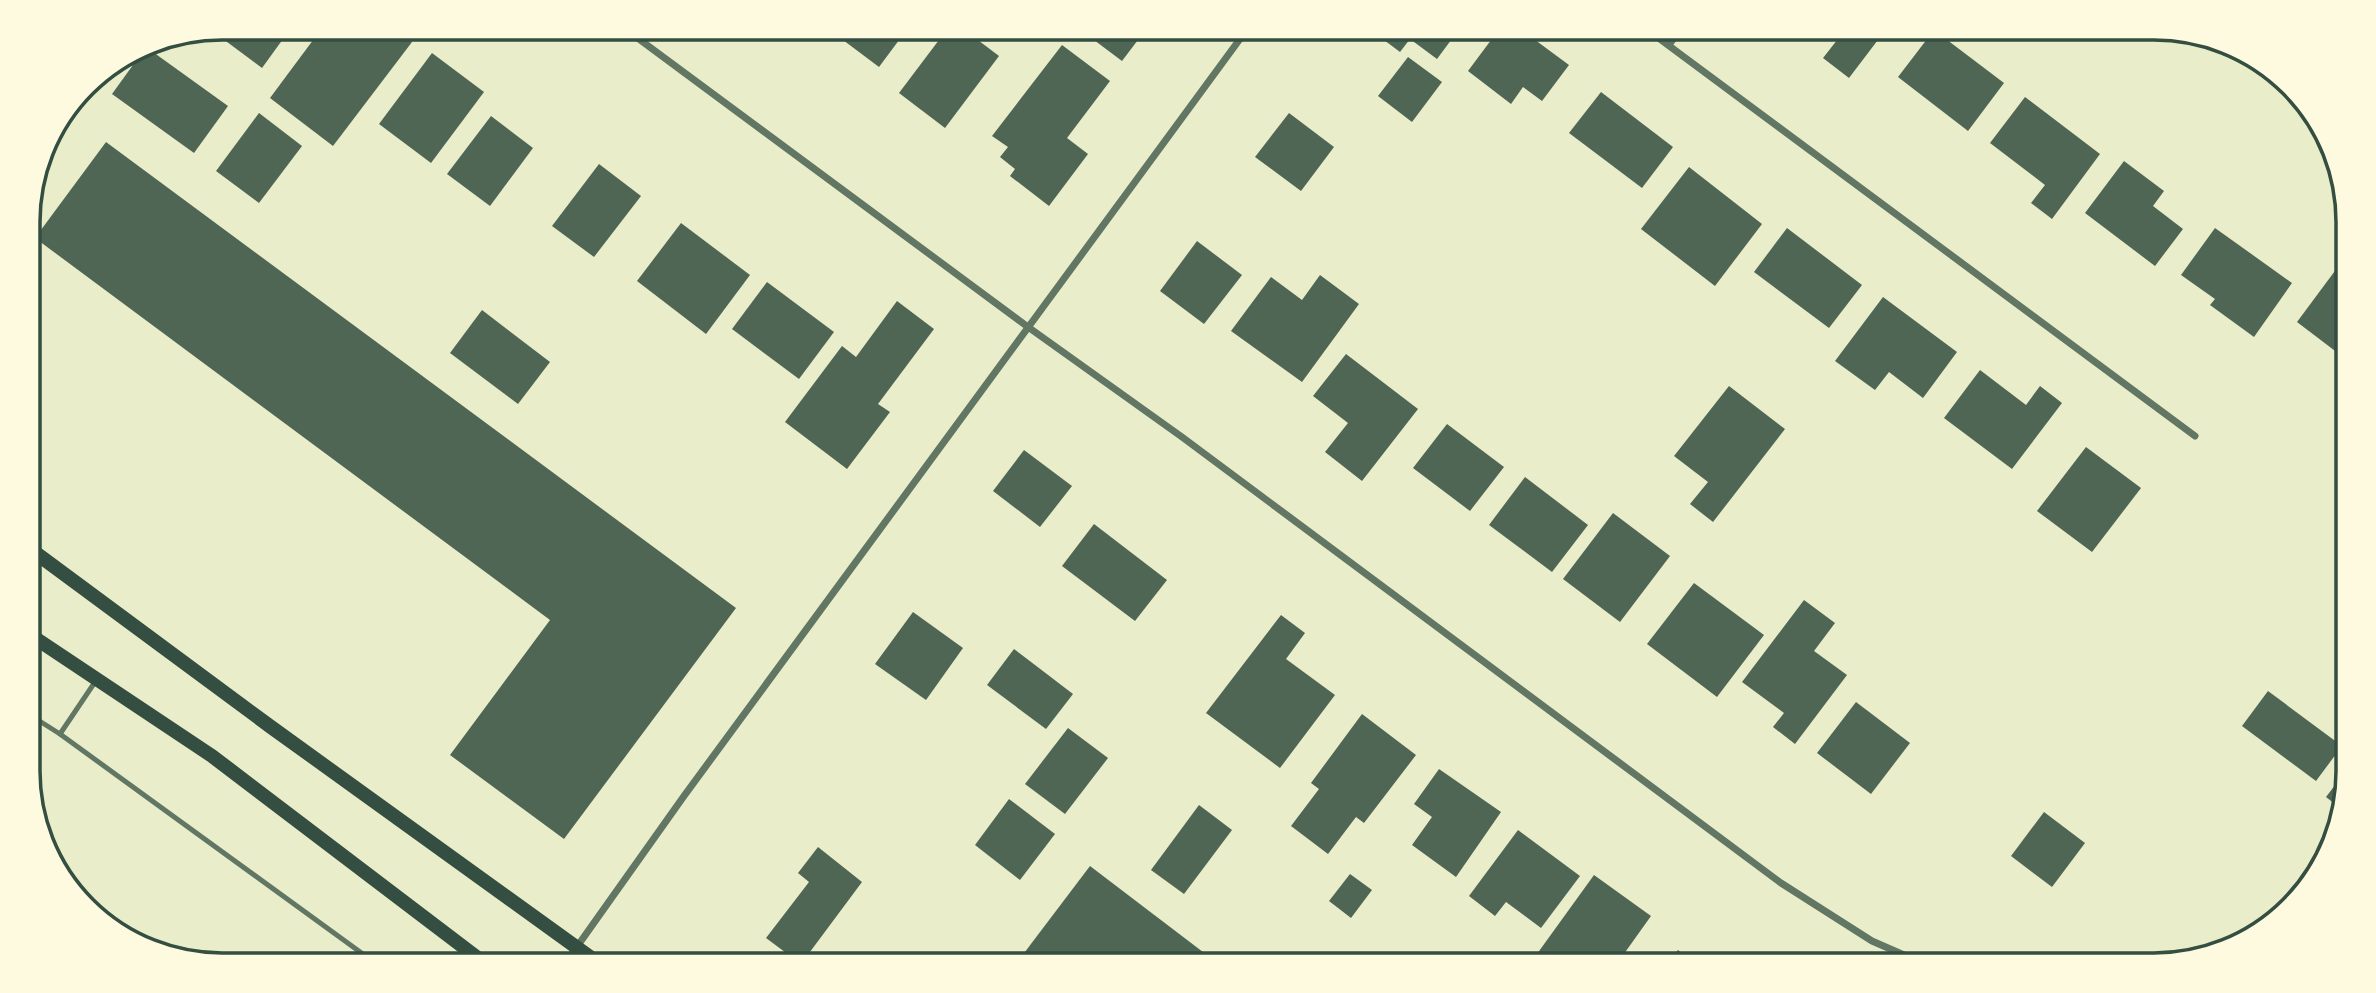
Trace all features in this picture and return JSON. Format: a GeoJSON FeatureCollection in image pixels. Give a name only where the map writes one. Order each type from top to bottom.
{"type":"FeatureCollection","features":[{"type":"Feature","properties":{"kind":"main road"},"geometry":{"type":"LineString","coordinates":[[40,556],[584,953]]}},
{"type":"Feature","properties":{"kind":"main road"},"geometry":{"type":"LineString","coordinates":[[40,641],[212,756],[471,953]]}},
{"type":"Feature","properties":{"kind":"street"},"geometry":{"type":"LineString","coordinates":[[640,40],[1028,327],[1182,437],[1781,883],[1872,941],[1898,952]]}},
{"type":"Feature","properties":{"kind":"street"},"geometry":{"type":"LineString","coordinates":[[572,953],[1239,40]]}},
{"type":"Feature","properties":{"kind":"street"},"geometry":{"type":"LineString","coordinates":[[1661,40],[2195,436]]}},
{"type":"Feature","properties":{"kind":"street"},"geometry":{"type":"LineString","coordinates":[[1669,46],[1673,40]]}},
{"type":"Feature","properties":{"kind":"lane"},"geometry":{"type":"LineString","coordinates":[[60,734],[97,679]]}},
{"type":"Feature","properties":{"kind":"lane"},"geometry":{"type":"LineString","coordinates":[[40,721],[361,953]]}},
{"type":"Feature","properties":{"kind":"building"},"geometry":{"type":"Polygon","coordinates":[[[224,40],[282,40],[262,68],[224,40]]]}},
{"type":"Feature","properties":{"kind":"building"},"geometry":{"type":"Polygon","coordinates":[[[313,40],[412,42],[333,146],[270,98],[313,40]]]}},
{"type":"Feature","properties":{"kind":"building"},"geometry":{"type":"Polygon","coordinates":[[[843,40],[899,40],[879,67],[843,40]]]}},
{"type":"Feature","properties":{"kind":"building"},"geometry":{"type":"Polygon","coordinates":[[[939,40],[978,40],[999,56],[945,128],[899,93],[939,40]]]}},
{"type":"Feature","properties":{"kind":"building"},"geometry":{"type":"Polygon","coordinates":[[[1094,40],[1138,40],[1122,61],[1094,40]]]}},
{"type":"Feature","properties":{"kind":"building"},"geometry":{"type":"Polygon","coordinates":[[[1384,40],[1409,40],[1400,52],[1384,40]]]}},
{"type":"Feature","properties":{"kind":"building"},"geometry":{"type":"Polygon","coordinates":[[[1411,40],[1451,40],[1437,59],[1411,40]]]}},
{"type":"Feature","properties":{"kind":"building"},"geometry":{"type":"Polygon","coordinates":[[[1491,40],[1535,40],[1569,65],[1542,101],[1523,87],[1511,104],[1468,71],[1491,40]]]}},
{"type":"Feature","properties":{"kind":"building"},"geometry":{"type":"Polygon","coordinates":[[[1837,40],[1878,40],[1849,78],[1823,58],[1837,40]]]}},
{"type":"Feature","properties":{"kind":"building"},"geometry":{"type":"Polygon","coordinates":[[[1926,40],[1947,40],[2004,83],[1968,131],[1898,77],[1926,40]]]}},
{"type":"Feature","properties":{"kind":"building"},"geometry":{"type":"Polygon","coordinates":[[[1062,45],[1110,81],[1067,138],[1088,154],[1049,206],[1010,176],[1015,169],[1000,157],[1008,147],[992,136],[1062,45]]]}},
{"type":"Feature","properties":{"kind":"building"},"geometry":{"type":"Polygon","coordinates":[[[155,53],[228,106],[194,153],[112,94],[134,63],[155,53]]]}},
{"type":"Feature","properties":{"kind":"building"},"geometry":{"type":"Polygon","coordinates":[[[432,53],[484,92],[431,163],[379,124],[432,53]]]}},
{"type":"Feature","properties":{"kind":"building"},"geometry":{"type":"Polygon","coordinates":[[[1408,57],[1442,82],[1412,122],[1378,96],[1408,57]]]}},
{"type":"Feature","properties":{"kind":"building"},"geometry":{"type":"Polygon","coordinates":[[[1601,92],[1673,147],[1642,188],[1569,133],[1601,92]]]}},
{"type":"Feature","properties":{"kind":"building"},"geometry":{"type":"Polygon","coordinates":[[[2025,97],[2100,154],[2052,219],[2031,203],[2045,185],[1990,143],[2025,97]]]}},
{"type":"Feature","properties":{"kind":"building"},"geometry":{"type":"Polygon","coordinates":[[[259,113],[302,146],[259,203],[216,171],[259,113]]]}},
{"type":"Feature","properties":{"kind":"building"},"geometry":{"type":"Polygon","coordinates":[[[1289,113],[1334,147],[1301,191],[1255,157],[1289,113]]]}},
{"type":"Feature","properties":{"kind":"building"},"geometry":{"type":"Polygon","coordinates":[[[491,116],[533,148],[490,206],[447,174],[491,116]]]}},
{"type":"Feature","properties":{"kind":"building"},"geometry":{"type":"Polygon","coordinates":[[[106,142],[736,608],[564,839],[450,755],[550,620],[41,242],[41,230],[106,142]]]}},
{"type":"Feature","properties":{"kind":"building"},"geometry":{"type":"Polygon","coordinates":[[[2124,161],[2164,191],[2153,206],[2183,229],[2155,266],[2085,213],[2124,161]]]}},
{"type":"Feature","properties":{"kind":"building"},"geometry":{"type":"Polygon","coordinates":[[[599,164],[641,196],[594,257],[552,226],[599,164]]]}},
{"type":"Feature","properties":{"kind":"building"},"geometry":{"type":"Polygon","coordinates":[[[1689,167],[1762,224],[1715,286],[1641,229],[1689,167]]]}},
{"type":"Feature","properties":{"kind":"building"},"geometry":{"type":"Polygon","coordinates":[[[681,223],[750,275],[706,334],[637,281],[681,223]]]}},
{"type":"Feature","properties":{"kind":"building"},"geometry":{"type":"Polygon","coordinates":[[[1787,228],[1862,285],[1829,328],[1754,272],[1787,228]]]}},
{"type":"Feature","properties":{"kind":"building"},"geometry":{"type":"Polygon","coordinates":[[[2215,228],[2292,283],[2254,337],[2210,305],[2215,299],[2181,275],[2215,228]]]}},
{"type":"Feature","properties":{"kind":"building"},"geometry":{"type":"Polygon","coordinates":[[[1197,241],[1242,275],[1204,324],[1160,291],[1197,241]]]}},
{"type":"Feature","properties":{"kind":"building"},"geometry":{"type":"Polygon","coordinates":[[[2336,269],[2336,352],[2297,322],[2336,269]]]}},
{"type":"Feature","properties":{"kind":"building"},"geometry":{"type":"Polygon","coordinates":[[[1320,275],[1359,304],[1302,382],[1231,331],[1271,277],[1302,300],[1320,275]]]}},
{"type":"Feature","properties":{"kind":"building"},"geometry":{"type":"Polygon","coordinates":[[[767,282],[834,332],[799,379],[732,329],[767,282]]]}},
{"type":"Feature","properties":{"kind":"building"},"geometry":{"type":"Polygon","coordinates":[[[1883,297],[1957,352],[1923,398],[1889,372],[1875,390],[1835,361],[1883,297]]]}},
{"type":"Feature","properties":{"kind":"building"},"geometry":{"type":"Polygon","coordinates":[[[897,301],[934,329],[878,404],[890,412],[847,469],[785,422],[842,346],[856,357],[897,301]]]}},
{"type":"Feature","properties":{"kind":"building"},"geometry":{"type":"Polygon","coordinates":[[[482,310],[550,362],[518,404],[450,353],[482,310]]]}},
{"type":"Feature","properties":{"kind":"building"},"geometry":{"type":"Polygon","coordinates":[[[1346,354],[1418,409],[1362,481],[1325,452],[1348,423],[1313,396],[1346,354]]]}},
{"type":"Feature","properties":{"kind":"building"},"geometry":{"type":"Polygon","coordinates":[[[1980,370],[2026,405],[2040,386],[2062,403],[2012,469],[1944,418],[1980,370]]]}},
{"type":"Feature","properties":{"kind":"building"},"geometry":{"type":"Polygon","coordinates":[[[1729,386],[1785,429],[1713,522],[1690,504],[1708,482],[1674,456],[1729,386]]]}},
{"type":"Feature","properties":{"kind":"building"},"geometry":{"type":"Polygon","coordinates":[[[1447,424],[1504,467],[1470,511],[1413,468],[1447,424]]]}},
{"type":"Feature","properties":{"kind":"building"},"geometry":{"type":"Polygon","coordinates":[[[2086,447],[2141,488],[2092,552],[2037,511],[2086,447]]]}},
{"type":"Feature","properties":{"kind":"building"},"geometry":{"type":"Polygon","coordinates":[[[1024,450],[1072,486],[1040,527],[993,491],[1024,450]]]}},
{"type":"Feature","properties":{"kind":"building"},"geometry":{"type":"Polygon","coordinates":[[[1525,477],[1588,525],[1552,572],[1489,525],[1525,477]]]}},
{"type":"Feature","properties":{"kind":"building"},"geometry":{"type":"Polygon","coordinates":[[[1613,513],[1670,556],[1620,622],[1563,579],[1613,513]]]}},
{"type":"Feature","properties":{"kind":"building"},"geometry":{"type":"Polygon","coordinates":[[[1094,524],[1167,580],[1135,621],[1062,566],[1094,524]]]}},
{"type":"Feature","properties":{"kind":"building"},"geometry":{"type":"Polygon","coordinates":[[[1694,583],[1764,635],[1717,697],[1647,644],[1694,583]]]}},
{"type":"Feature","properties":{"kind":"building"},"geometry":{"type":"Polygon","coordinates":[[[1804,600],[1835,623],[1814,651],[1847,675],[1795,744],[1773,727],[1784,713],[1742,682],[1804,600]]]}},
{"type":"Feature","properties":{"kind":"building"},"geometry":{"type":"Polygon","coordinates":[[[913,612],[963,648],[926,700],[875,664],[913,612]]]}},
{"type":"Feature","properties":{"kind":"building"},"geometry":{"type":"Polygon","coordinates":[[[1281,615],[1305,633],[1286,659],[1335,695],[1280,768],[1206,713],[1281,615]]]}},
{"type":"Feature","properties":{"kind":"building"},"geometry":{"type":"Polygon","coordinates":[[[1014,649],[1073,694],[1046,729],[987,685],[1014,649]]]}},
{"type":"Feature","properties":{"kind":"building"},"geometry":{"type":"Polygon","coordinates":[[[2268,691],[2336,742],[2336,754],[2316,781],[2242,726],[2268,691]]]}},
{"type":"Feature","properties":{"kind":"building"},"geometry":{"type":"Polygon","coordinates":[[[1856,702],[1910,743],[1871,794],[1817,753],[1856,702]]]}},
{"type":"Feature","properties":{"kind":"building"},"geometry":{"type":"Polygon","coordinates":[[[1362,714],[1416,755],[1364,823],[1356,817],[1328,854],[1291,826],[1319,789],[1311,783],[1362,714]]]}},
{"type":"Feature","properties":{"kind":"building"},"geometry":{"type":"Polygon","coordinates":[[[1068,728],[1108,758],[1065,814],[1025,784],[1068,728]]]}},
{"type":"Feature","properties":{"kind":"building"},"geometry":{"type":"Polygon","coordinates":[[[1439,769],[1501,812],[1456,877],[1412,845],[1432,817],[1414,804],[1439,769]]]}},
{"type":"Feature","properties":{"kind":"building"},"geometry":{"type":"Polygon","coordinates":[[[2335,786],[2332,802],[2326,797],[2335,786]]]}},
{"type":"Feature","properties":{"kind":"building"},"geometry":{"type":"Polygon","coordinates":[[[1009,799],[1055,834],[1020,880],[975,845],[1009,799]]]}},
{"type":"Feature","properties":{"kind":"building"},"geometry":{"type":"Polygon","coordinates":[[[1199,805],[1232,830],[1184,894],[1151,870],[1199,805]]]}},
{"type":"Feature","properties":{"kind":"building"},"geometry":{"type":"Polygon","coordinates":[[[2044,812],[2085,843],[2052,887],[2011,856],[2044,812]]]}},
{"type":"Feature","properties":{"kind":"building"},"geometry":{"type":"Polygon","coordinates":[[[1518,830],[1580,876],[1541,928],[1506,902],[1495,916],[1469,896],[1518,830]]]}},
{"type":"Feature","properties":{"kind":"building"},"geometry":{"type":"Polygon","coordinates":[[[818,847],[862,882],[809,953],[786,953],[766,938],[809,882],[798,873],[818,847]]]}},
{"type":"Feature","properties":{"kind":"building"},"geometry":{"type":"Polygon","coordinates":[[[1090,866],[1204,952],[1024,953],[1090,866]]]}},
{"type":"Feature","properties":{"kind":"building"},"geometry":{"type":"Polygon","coordinates":[[[1350,874],[1372,890],[1351,918],[1329,901],[1350,874]]]}},
{"type":"Feature","properties":{"kind":"building"},"geometry":{"type":"Polygon","coordinates":[[[1594,875],[1651,916],[1625,952],[1538,952],[1594,875]]]}}]}
